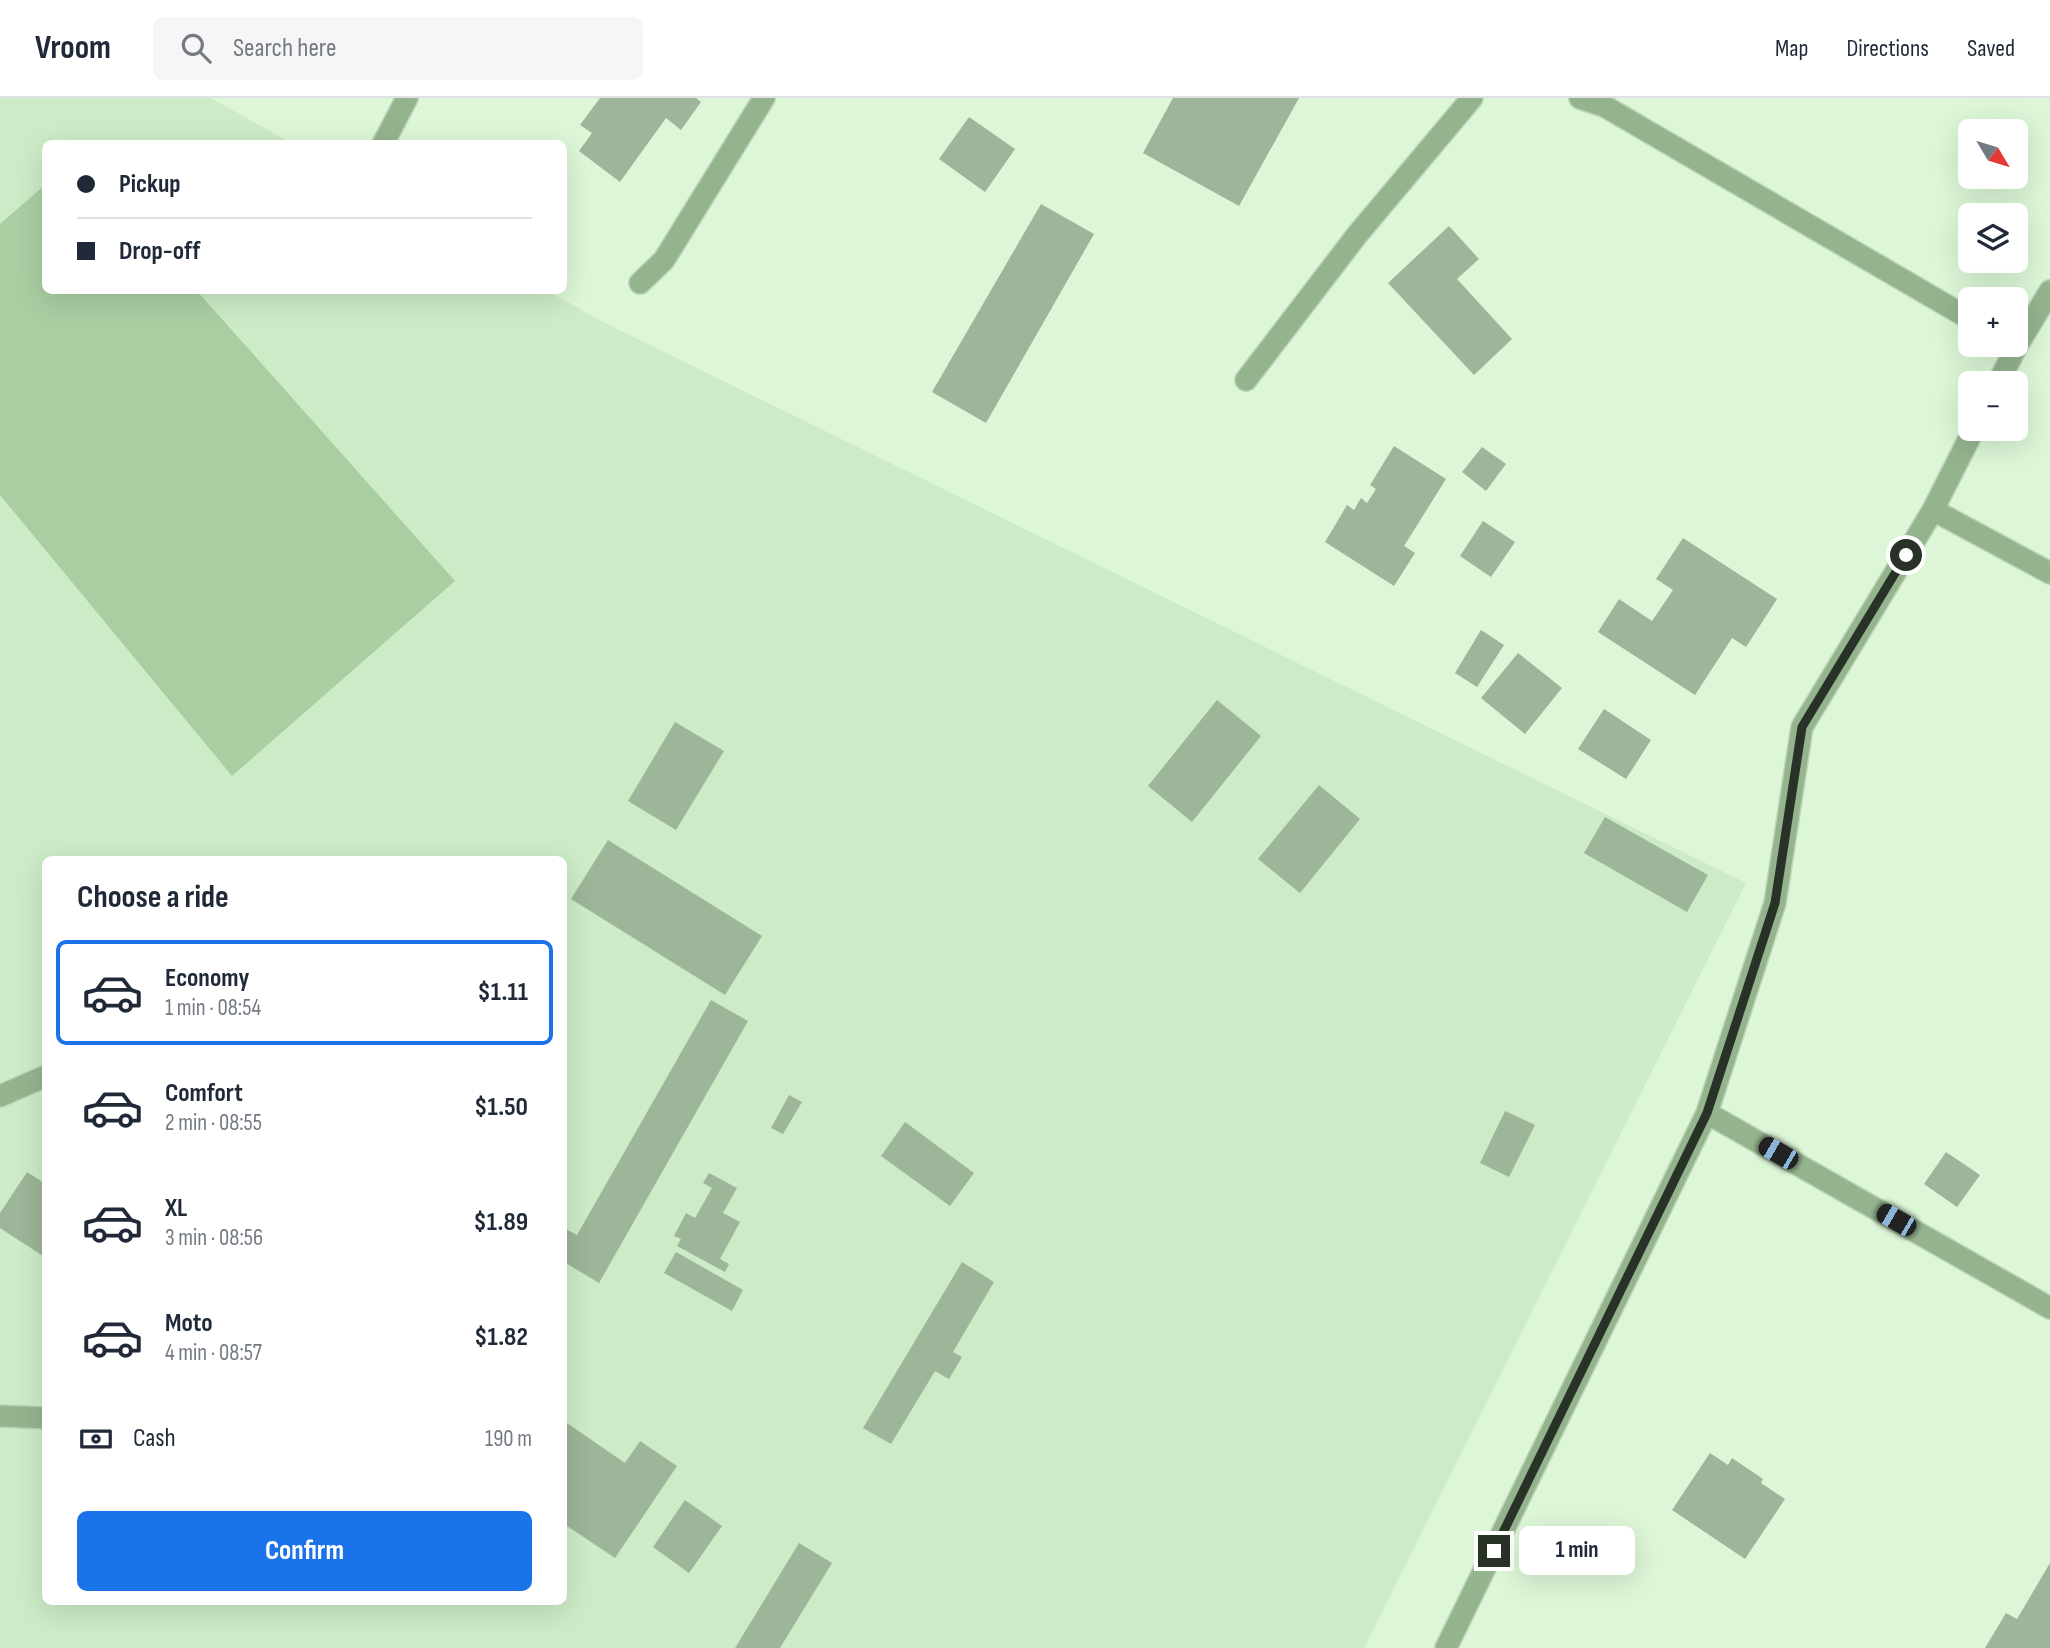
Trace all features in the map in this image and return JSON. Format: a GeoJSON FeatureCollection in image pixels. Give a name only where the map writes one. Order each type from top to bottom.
{"type":"FeatureCollection","features":[{"type":"Feature","properties":{"kind":"street"},"geometry":{"type":"LineString","coordinates":[[385,140],[407,98]]}},
{"type":"Feature","properties":{"kind":"street"},"geometry":{"type":"LineString","coordinates":[[640,283],[664,260],[764,98]]}},
{"type":"Feature","properties":{"kind":"street"},"geometry":{"type":"LineString","coordinates":[[1246,380],[1357,235],[1472,98]]}},
{"type":"Feature","properties":{"kind":"street"},"geometry":{"type":"LineString","coordinates":[[1580,98],[1604,106],[1958,312]]}},
{"type":"Feature","properties":{"kind":"street"},"geometry":{"type":"LineString","coordinates":[[2028,326],[2050,291]]}},
{"type":"Feature","properties":{"kind":"street"},"geometry":{"type":"LineString","coordinates":[[1447,1648],[1707,1113],[1775,903],[1802,727],[1933,510],[1968,441]]}},
{"type":"Feature","properties":{"kind":"street"},"geometry":{"type":"LineString","coordinates":[[1933,510],[2050,573]]}},
{"type":"Feature","properties":{"kind":"street"},"geometry":{"type":"LineString","coordinates":[[0,1096],[42,1078]]}},
{"type":"Feature","properties":{"kind":"street"},"geometry":{"type":"LineString","coordinates":[[1707,1113],[2050,1308]]}},
{"type":"Feature","properties":{"kind":"street"},"geometry":{"type":"LineString","coordinates":[[0,1416],[42,1418]]}},
{"type":"Feature","properties":{"kind":"shaded area"},"geometry":{"type":"Polygon","coordinates":[[[0,98],[211,98],[286,140],[42,140],[42,294],[553,294],[607,324],[1746,883],[1364,1648],[0,1648],[0,98]]]}},
{"type":"Feature","properties":{"kind":"shaded area"},"geometry":{"type":"Polygon","coordinates":[[[42,188],[42,294],[200,294],[455,581],[232,776],[0,495],[0,224],[42,188]]]}},
{"type":"Feature","properties":{"kind":"building"},"geometry":{"type":"Polygon","coordinates":[[[600,98],[696,98],[701,102],[681,130],[666,118],[620,182],[579,151],[592,133],[580,125],[600,98]]]}},
{"type":"Feature","properties":{"kind":"building"},"geometry":{"type":"Polygon","coordinates":[[[1173,98],[1299,98],[1239,206],[1143,153],[1173,98]]]}},
{"type":"Feature","properties":{"kind":"building"},"geometry":{"type":"Polygon","coordinates":[[[969,117],[1015,149],[985,192],[939,159],[969,117]]]}},
{"type":"Feature","properties":{"kind":"building"},"geometry":{"type":"Polygon","coordinates":[[[1041,204],[1094,234],[986,423],[932,392],[1041,204]]]}},
{"type":"Feature","properties":{"kind":"building"},"geometry":{"type":"Polygon","coordinates":[[[1449,226],[1479,259],[1457,279],[1512,339],[1474,375],[1388,283],[1449,226]]]}},
{"type":"Feature","properties":{"kind":"building"},"geometry":{"type":"Polygon","coordinates":[[[1394,446],[1446,479],[1404,546],[1415,553],[1394,586],[1325,542],[1347,505],[1354,510],[1361,498],[1367,503],[1376,489],[1370,485],[1394,446]]]}},
{"type":"Feature","properties":{"kind":"building"},"geometry":{"type":"Polygon","coordinates":[[[1482,447],[1506,464],[1486,491],[1462,472],[1482,447]]]}},
{"type":"Feature","properties":{"kind":"building"},"geometry":{"type":"Polygon","coordinates":[[[1483,521],[1515,542],[1491,577],[1460,556],[1483,521]]]}},
{"type":"Feature","properties":{"kind":"building"},"geometry":{"type":"Polygon","coordinates":[[[1683,538],[1777,599],[1746,647],[1732,638],[1695,695],[1598,632],[1619,599],[1652,621],[1673,590],[1656,579],[1683,538]]]}},
{"type":"Feature","properties":{"kind":"building"},"geometry":{"type":"Polygon","coordinates":[[[1481,630],[1504,645],[1477,687],[1455,673],[1481,630]]]}},
{"type":"Feature","properties":{"kind":"building"},"geometry":{"type":"Polygon","coordinates":[[[1518,653],[1562,688],[1525,734],[1481,698],[1518,653]]]}},
{"type":"Feature","properties":{"kind":"building"},"geometry":{"type":"Polygon","coordinates":[[[1217,700],[1261,736],[1192,822],[1148,786],[1217,700]]]}},
{"type":"Feature","properties":{"kind":"building"},"geometry":{"type":"Polygon","coordinates":[[[1604,709],[1651,740],[1626,779],[1578,749],[1604,709]]]}},
{"type":"Feature","properties":{"kind":"building"},"geometry":{"type":"Polygon","coordinates":[[[675,722],[724,751],[676,830],[628,801],[675,722]]]}},
{"type":"Feature","properties":{"kind":"building"},"geometry":{"type":"Polygon","coordinates":[[[1319,785],[1360,819],[1300,893],[1258,859],[1319,785]]]}},
{"type":"Feature","properties":{"kind":"building"},"geometry":{"type":"Polygon","coordinates":[[[1605,817],[1708,875],[1687,912],[1584,853],[1605,817]]]}},
{"type":"Feature","properties":{"kind":"building"},"geometry":{"type":"Polygon","coordinates":[[[608,840],[762,936],[725,995],[571,899],[608,840]]]}},
{"type":"Feature","properties":{"kind":"building"},"geometry":{"type":"Polygon","coordinates":[[[711,1000],[748,1021],[599,1283],[567,1264],[567,1230],[577,1235],[711,1000]]]}},
{"type":"Feature","properties":{"kind":"building"},"geometry":{"type":"Polygon","coordinates":[[[789,1095],[802,1102],[783,1134],[771,1128],[789,1095]]]}},
{"type":"Feature","properties":{"kind":"building"},"geometry":{"type":"Polygon","coordinates":[[[1505,1111],[1535,1125],[1509,1177],[1480,1163],[1505,1111]]]}},
{"type":"Feature","properties":{"kind":"building"},"geometry":{"type":"Polygon","coordinates":[[[905,1122],[974,1173],[950,1206],[881,1156],[905,1122]]]}},
{"type":"Feature","properties":{"kind":"building"},"geometry":{"type":"Polygon","coordinates":[[[1946,1152],[1980,1175],[1957,1207],[1924,1184],[1946,1152]]]}},
{"type":"Feature","properties":{"kind":"building"},"geometry":{"type":"Polygon","coordinates":[[[27,1172],[42,1181],[42,1255],[0,1228],[0,1213],[27,1172]]]}},
{"type":"Feature","properties":{"kind":"building"},"geometry":{"type":"Polygon","coordinates":[[[709,1173],[737,1188],[723,1213],[740,1222],[720,1259],[729,1264],[725,1272],[677,1246],[681,1239],[674,1236],[686,1213],[695,1218],[712,1188],[703,1183],[709,1173]]]}},
{"type":"Feature","properties":{"kind":"building"},"geometry":{"type":"Polygon","coordinates":[[[676,1252],[743,1290],[732,1311],[664,1273],[676,1252]]]}},
{"type":"Feature","properties":{"kind":"building"},"geometry":{"type":"Polygon","coordinates":[[[962,1262],[994,1282],[953,1352],[962,1357],[949,1379],[935,1371],[891,1444],[863,1428],[962,1262]]]}},
{"type":"Feature","properties":{"kind":"building"},"geometry":{"type":"Polygon","coordinates":[[[567,1423],[625,1463],[640,1441],[677,1466],[615,1558],[567,1526],[567,1423]]]}},
{"type":"Feature","properties":{"kind":"building"},"geometry":{"type":"Polygon","coordinates":[[[1710,1453],[1728,1465],[1732,1458],[1763,1479],[1761,1483],[1785,1499],[1745,1559],[1672,1510],[1710,1453]]]}},
{"type":"Feature","properties":{"kind":"building"},"geometry":{"type":"Polygon","coordinates":[[[685,1500],[722,1526],[689,1573],[653,1547],[685,1500]]]}},
{"type":"Feature","properties":{"kind":"building"},"geometry":{"type":"Polygon","coordinates":[[[799,1543],[832,1563],[780,1648],[735,1648],[799,1543]]]}},
{"type":"Feature","properties":{"kind":"building"},"geometry":{"type":"Polygon","coordinates":[[[2050,1563],[2050,1648],[1985,1648],[2006,1613],[2017,1619],[2050,1563]]]}},
{"type":"Feature","properties":{"kind":"route"},"geometry":{"type":"LineString","coordinates":[[1494,1551],[1707,1113],[1775,903],[1802,727],[1906,555]]}}]}
